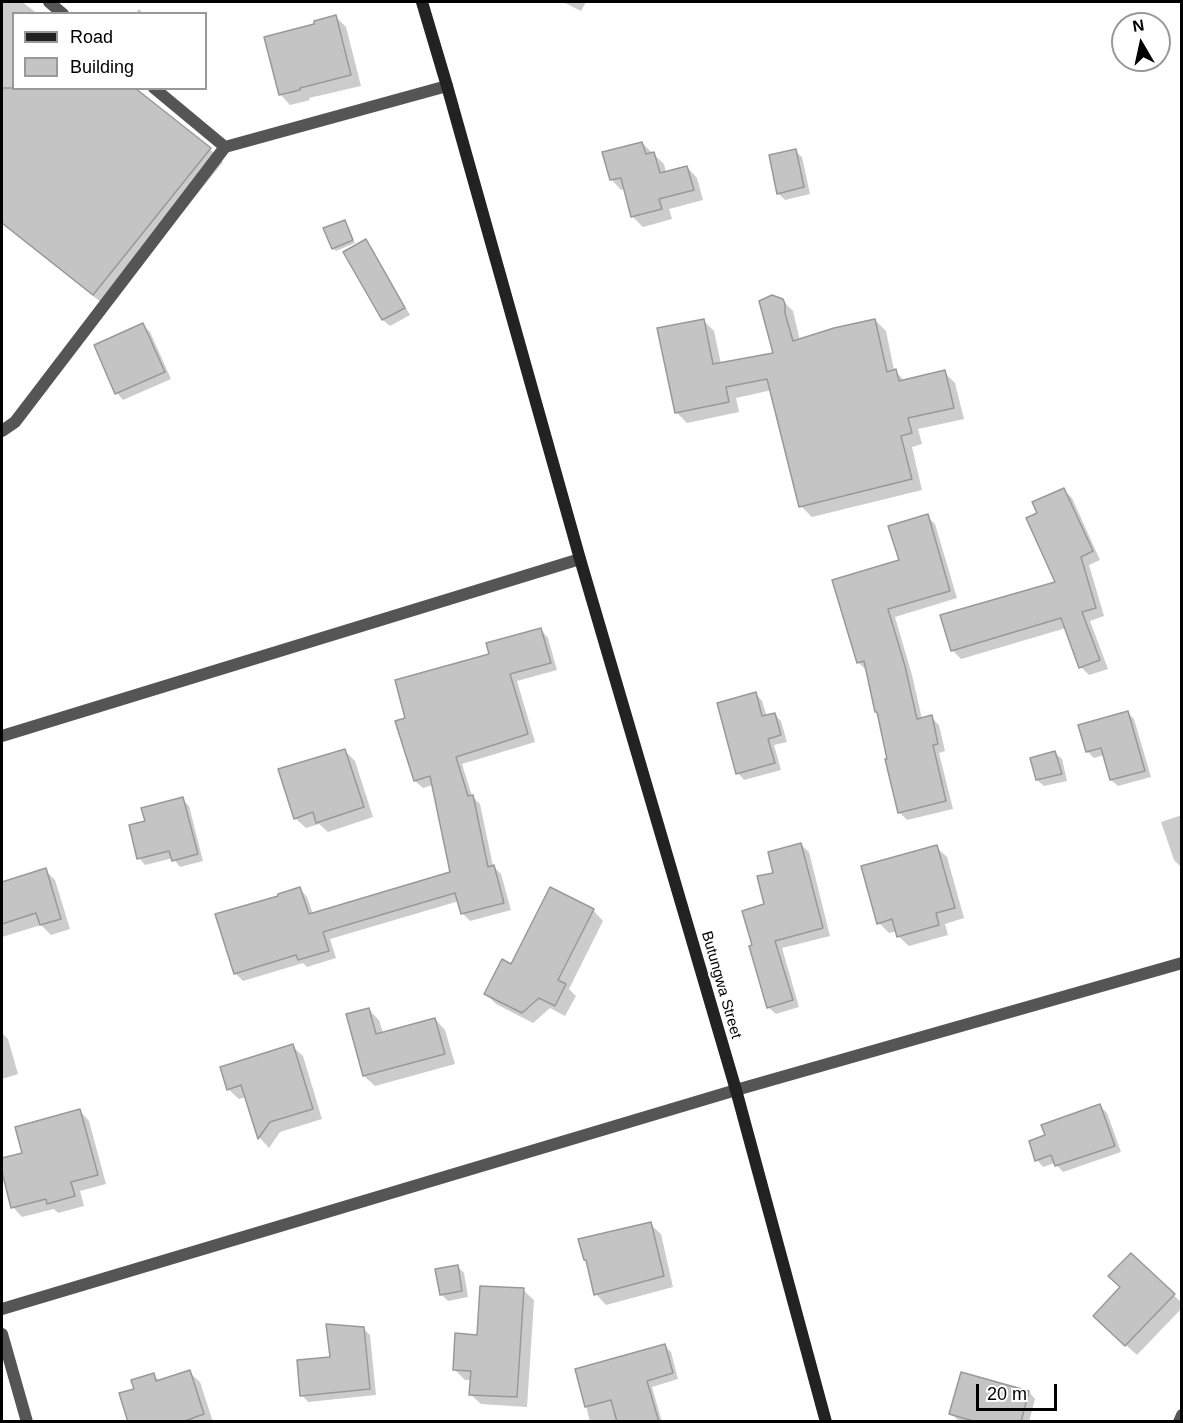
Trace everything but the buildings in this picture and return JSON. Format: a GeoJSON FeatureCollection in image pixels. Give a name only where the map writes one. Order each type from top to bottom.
{"type":"FeatureCollection","features":[{"type":"Feature","properties":{"kind":"main road","name":"Butungwa Street"},"geometry":{"type":"LineString","coordinates":[[422,2],[580,559],[736,1090],[826,1422]]}},
{"type":"Feature","properties":{"kind":"street"},"geometry":{"type":"LineString","coordinates":[[49,2],[61,12]]}},
{"type":"Feature","properties":{"kind":"street"},"geometry":{"type":"LineString","coordinates":[[2,431],[15,422],[225,147],[447,87]]}},
{"type":"Feature","properties":{"kind":"street"},"geometry":{"type":"LineString","coordinates":[[156,90],[225,147]]}},
{"type":"Feature","properties":{"kind":"street"},"geometry":{"type":"LineString","coordinates":[[2,736],[580,559]]}},
{"type":"Feature","properties":{"kind":"street"},"geometry":{"type":"LineString","coordinates":[[2,1309],[736,1090],[1182,963]]}},
{"type":"Feature","properties":{"kind":"street"},"geometry":{"type":"LineString","coordinates":[[2,1334],[27,1422]]}},
{"type":"Feature","properties":{"kind":"street"},"geometry":{"type":"LineString","coordinates":[[1179,1422],[1182,1415]]}}]}
